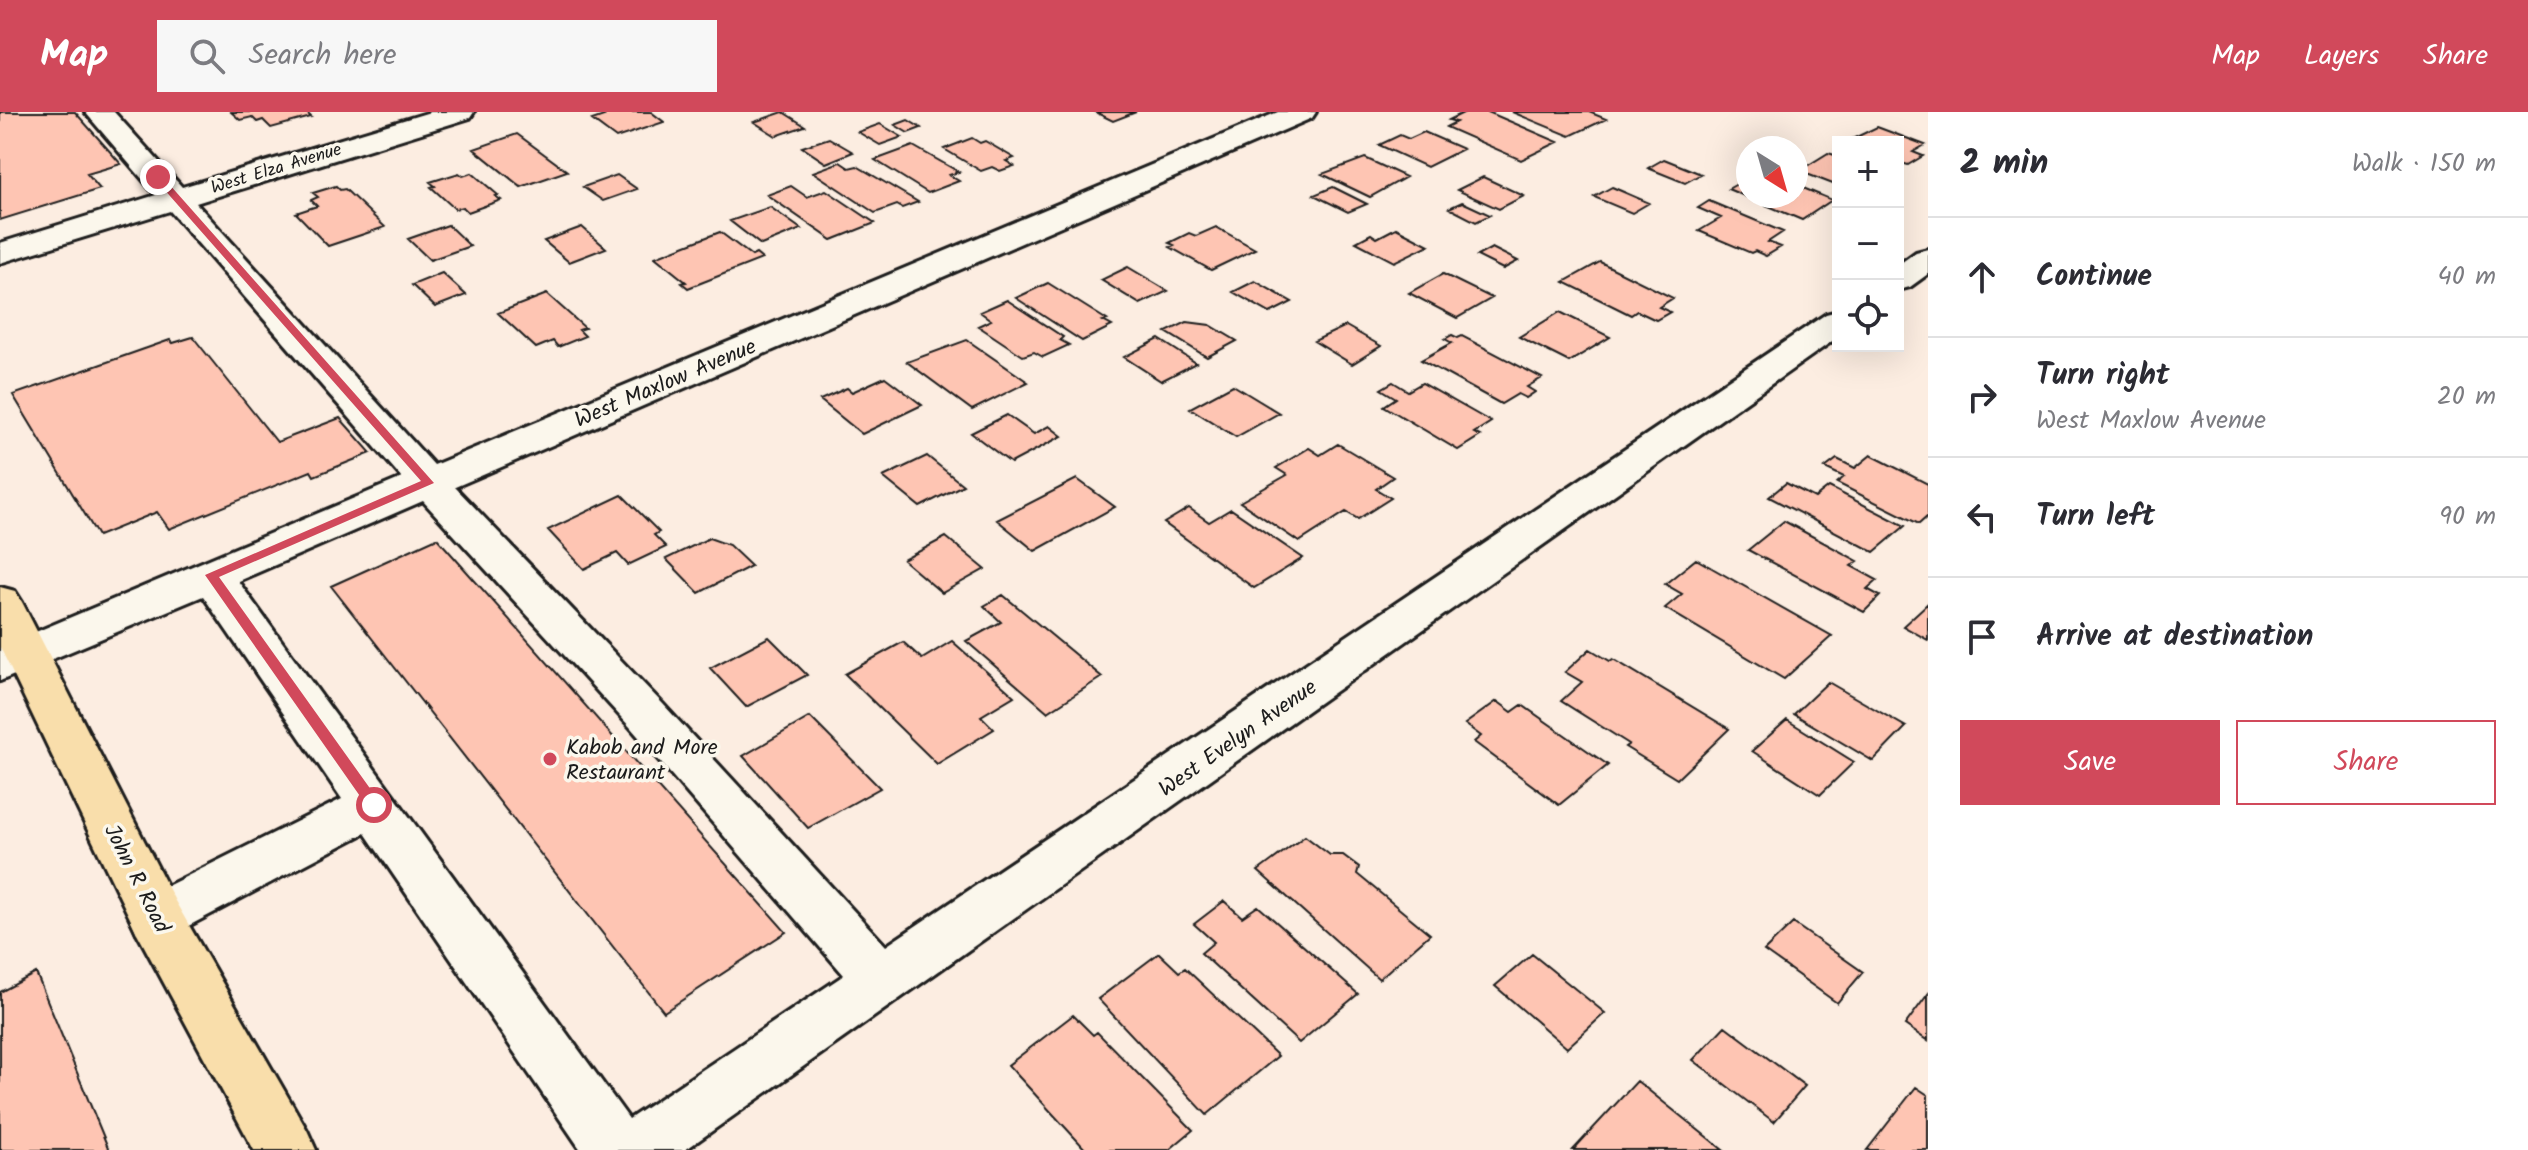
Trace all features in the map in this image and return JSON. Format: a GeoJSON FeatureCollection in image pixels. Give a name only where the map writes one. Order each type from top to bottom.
{"type":"FeatureCollection","features":[{"type":"Feature","properties":{"kind":"main road","name":"John R Road"},"geometry":{"type":"LineString","coordinates":[[0,602],[14,659],[286,1150]]}},
{"type":"Feature","properties":{"kind":"street"},"geometry":{"type":"LineString","coordinates":[[99,112],[428,483],[647,716],[883,981]]}},
{"type":"Feature","properties":{"kind":"street","name":"West Elza Avenue"},"geometry":{"type":"LineString","coordinates":[[0,253],[460,112]]}},
{"type":"Feature","properties":{"kind":"street","name":"West Maxlow Avenue"},"geometry":{"type":"LineString","coordinates":[[14,659],[1302,112]]}},
{"type":"Feature","properties":{"kind":"street"},"geometry":{"type":"LineString","coordinates":[[1904,276],[1928,259]]}},
{"type":"Feature","properties":{"kind":"street","name":"West Evelyn Avenue"},"geometry":{"type":"LineString","coordinates":[[635,1150],[1832,325]]}},
{"type":"Feature","properties":{"kind":"street"},"geometry":{"type":"LineString","coordinates":[[211,575],[616,1150]]}},
{"type":"Feature","properties":{"kind":"street"},"geometry":{"type":"LineString","coordinates":[[156,917],[374,805]]}},
{"type":"Feature","properties":{"kind":"building"},"geometry":{"type":"Polygon","coordinates":[[[0,112],[75,112],[121,164],[87,174],[100,189],[0,220],[0,112]]]}},
{"type":"Feature","properties":{"kind":"building"},"geometry":{"type":"Polygon","coordinates":[[[231,112],[306,112],[311,117],[271,128],[263,120],[257,122],[252,117],[240,120],[231,112]]]}},
{"type":"Feature","properties":{"kind":"building"},"geometry":{"type":"Polygon","coordinates":[[[599,112],[651,112],[664,122],[616,138],[592,120],[604,116],[599,112]]]}},
{"type":"Feature","properties":{"kind":"building"},"geometry":{"type":"Polygon","coordinates":[[[783,112],[805,126],[776,136],[754,122],[783,112]]]}},
{"type":"Feature","properties":{"kind":"building"},"geometry":{"type":"Polygon","coordinates":[[[1095,112],[1136,112],[1113,121],[1095,112]]]}},
{"type":"Feature","properties":{"kind":"building"},"geometry":{"type":"Polygon","coordinates":[[[1465,112],[1488,112],[1558,142],[1521,160],[1446,127],[1456,122],[1449,120],[1465,112]]]}},
{"type":"Feature","properties":{"kind":"building"},"geometry":{"type":"Polygon","coordinates":[[[1512,112],[1589,112],[1606,119],[1570,136],[1512,112]]]}},
{"type":"Feature","properties":{"kind":"building"},"geometry":{"type":"Polygon","coordinates":[[[908,120],[921,128],[908,133],[895,125],[908,120]]]}},
{"type":"Feature","properties":{"kind":"building"},"geometry":{"type":"Polygon","coordinates":[[[880,124],[902,137],[880,145],[858,132],[880,124]]]}},
{"type":"Feature","properties":{"kind":"building"},"geometry":{"type":"Polygon","coordinates":[[[1877,127],[1901,136],[1858,136],[1877,127]]]}},
{"type":"Feature","properties":{"kind":"building"},"geometry":{"type":"Polygon","coordinates":[[[1424,132],[1463,149],[1427,167],[1379,145],[1400,135],[1409,139],[1424,132]]]}},
{"type":"Feature","properties":{"kind":"building"},"geometry":{"type":"Polygon","coordinates":[[[517,134],[567,171],[521,187],[474,149],[517,134]]]}},
{"type":"Feature","properties":{"kind":"building"},"geometry":{"type":"Polygon","coordinates":[[[1904,137],[1925,145],[1913,152],[1923,156],[1908,165],[1904,164],[1904,137]]]}},
{"type":"Feature","properties":{"kind":"building"},"geometry":{"type":"Polygon","coordinates":[[[829,138],[853,152],[826,163],[802,147],[829,138]]]}},
{"type":"Feature","properties":{"kind":"building"},"geometry":{"type":"Polygon","coordinates":[[[972,138],[980,143],[985,141],[1014,158],[1006,161],[1014,166],[1000,171],[992,167],[981,171],[944,149],[972,138]]]}},
{"type":"Feature","properties":{"kind":"building"},"geometry":{"type":"Polygon","coordinates":[[[913,146],[959,172],[949,175],[959,181],[928,193],[875,160],[913,146]]]}},
{"type":"Feature","properties":{"kind":"building"},"geometry":{"type":"Polygon","coordinates":[[[1828,153],[1832,154],[1832,184],[1808,174],[1808,165],[1828,153]]]}},
{"type":"Feature","properties":{"kind":"building"},"geometry":{"type":"Polygon","coordinates":[[[1365,158],[1406,177],[1370,197],[1322,174],[1365,158]]]}},
{"type":"Feature","properties":{"kind":"building"},"geometry":{"type":"Polygon","coordinates":[[[1664,159],[1701,174],[1685,183],[1648,168],[1664,159]]]}},
{"type":"Feature","properties":{"kind":"building"},"geometry":{"type":"Polygon","coordinates":[[[840,162],[849,168],[857,166],[918,202],[875,213],[813,172],[840,162]]]}},
{"type":"Feature","properties":{"kind":"building"},"geometry":{"type":"Polygon","coordinates":[[[459,173],[463,176],[472,173],[501,200],[468,212],[463,207],[455,209],[431,187],[435,186],[430,182],[459,173]]]}},
{"type":"Feature","properties":{"kind":"building"},"geometry":{"type":"Polygon","coordinates":[[[617,175],[637,189],[603,201],[583,187],[617,175]]]}},
{"type":"Feature","properties":{"kind":"building"},"geometry":{"type":"Polygon","coordinates":[[[1483,177],[1524,196],[1499,209],[1457,190],[1483,177]]]}},
{"type":"Feature","properties":{"kind":"building"},"geometry":{"type":"Polygon","coordinates":[[[336,186],[340,190],[345,189],[385,227],[328,246],[296,213],[317,206],[311,200],[318,197],[313,193],[336,186]]]}},
{"type":"Feature","properties":{"kind":"building"},"geometry":{"type":"Polygon","coordinates":[[[791,186],[807,197],[826,190],[875,223],[832,240],[767,195],[791,186]]]}},
{"type":"Feature","properties":{"kind":"building"},"geometry":{"type":"Polygon","coordinates":[[[1333,187],[1367,204],[1348,212],[1314,195],[1333,187]]]}},
{"type":"Feature","properties":{"kind":"building"},"geometry":{"type":"Polygon","coordinates":[[[1612,187],[1649,203],[1632,213],[1594,197],[1612,187]]]}},
{"type":"Feature","properties":{"kind":"building"},"geometry":{"type":"Polygon","coordinates":[[[1808,190],[1832,200],[1802,220],[1773,208],[1808,208],[1808,190]]]}},
{"type":"Feature","properties":{"kind":"building"},"geometry":{"type":"Polygon","coordinates":[[[1709,201],[1783,232],[1768,242],[1781,247],[1766,256],[1755,251],[1751,253],[1699,231],[1721,218],[1698,208],[1709,201]]]}},
{"type":"Feature","properties":{"kind":"building"},"geometry":{"type":"Polygon","coordinates":[[[1462,202],[1490,215],[1476,222],[1449,208],[1462,202]]]}},
{"type":"Feature","properties":{"kind":"building"},"geometry":{"type":"Polygon","coordinates":[[[770,207],[801,229],[761,245],[730,221],[770,207]]]}},
{"type":"Feature","properties":{"kind":"building"},"geometry":{"type":"Polygon","coordinates":[[[448,225],[470,246],[430,260],[408,239],[448,225]]]}},
{"type":"Feature","properties":{"kind":"building"},"geometry":{"type":"Polygon","coordinates":[[[582,227],[606,248],[569,262],[544,241],[582,227]]]}},
{"type":"Feature","properties":{"kind":"building"},"geometry":{"type":"Polygon","coordinates":[[[1216,227],[1255,249],[1211,270],[1170,247],[1174,245],[1169,243],[1189,233],[1196,236],[1216,227]]]}},
{"type":"Feature","properties":{"kind":"building"},"geometry":{"type":"Polygon","coordinates":[[[1396,228],[1429,245],[1394,262],[1356,242],[1371,234],[1377,238],[1396,228]]]}},
{"type":"Feature","properties":{"kind":"building"},"geometry":{"type":"Polygon","coordinates":[[[720,232],[752,256],[756,254],[762,259],[688,288],[682,283],[686,282],[655,257],[720,232]]]}},
{"type":"Feature","properties":{"kind":"building"},"geometry":{"type":"Polygon","coordinates":[[[1492,248],[1518,261],[1503,269],[1477,256],[1492,248]]]}},
{"type":"Feature","properties":{"kind":"building"},"geometry":{"type":"Polygon","coordinates":[[[1600,262],[1673,298],[1659,307],[1670,312],[1656,320],[1637,311],[1631,315],[1564,282],[1600,262]]]}},
{"type":"Feature","properties":{"kind":"building"},"geometry":{"type":"Polygon","coordinates":[[[1128,267],[1168,291],[1140,304],[1101,280],[1128,267]]]}},
{"type":"Feature","properties":{"kind":"building"},"geometry":{"type":"Polygon","coordinates":[[[442,273],[466,295],[435,307],[412,285],[442,273]]]}},
{"type":"Feature","properties":{"kind":"building"},"geometry":{"type":"Polygon","coordinates":[[[1443,274],[1492,298],[1457,318],[1409,293],[1443,274]]]}},
{"type":"Feature","properties":{"kind":"building"},"geometry":{"type":"Polygon","coordinates":[[[1255,281],[1292,302],[1270,313],[1233,292],[1255,281]]]}},
{"type":"Feature","properties":{"kind":"building"},"geometry":{"type":"Polygon","coordinates":[[[1048,283],[1112,326],[1082,341],[1016,298],[1048,283]]]}},
{"type":"Feature","properties":{"kind":"building"},"geometry":{"type":"Polygon","coordinates":[[[547,294],[585,328],[579,330],[585,336],[558,347],[553,341],[536,348],[498,313],[547,294]]]}},
{"type":"Feature","properties":{"kind":"building"},"geometry":{"type":"Polygon","coordinates":[[[1007,300],[1063,337],[1060,340],[1069,345],[1043,357],[1034,352],[1023,356],[978,326],[991,320],[980,312],[1007,300]]]}},
{"type":"Feature","properties":{"kind":"building"},"geometry":{"type":"Polygon","coordinates":[[[1560,312],[1610,337],[1569,362],[1519,337],[1560,312]]]}},
{"type":"Feature","properties":{"kind":"building"},"geometry":{"type":"Polygon","coordinates":[[[1187,322],[1210,325],[1237,341],[1207,357],[1166,332],[1187,322]]]}},
{"type":"Feature","properties":{"kind":"building"},"geometry":{"type":"Polygon","coordinates":[[[1346,326],[1381,346],[1352,364],[1314,341],[1346,326]]]}},
{"type":"Feature","properties":{"kind":"building"},"geometry":{"type":"Polygon","coordinates":[[[1452,335],[1462,336],[1542,378],[1527,387],[1535,392],[1526,398],[1518,394],[1501,404],[1421,360],[1452,343],[1445,339],[1452,335]]]}},
{"type":"Feature","properties":{"kind":"building"},"geometry":{"type":"Polygon","coordinates":[[[193,337],[277,442],[340,418],[371,453],[314,476],[311,471],[169,529],[157,512],[98,536],[13,395],[170,340],[173,343],[193,337]]]}},
{"type":"Feature","properties":{"kind":"building"},"geometry":{"type":"Polygon","coordinates":[[[1159,339],[1196,363],[1161,381],[1124,357],[1159,339]]]}},
{"type":"Feature","properties":{"kind":"building"},"geometry":{"type":"Polygon","coordinates":[[[967,340],[1028,382],[972,410],[907,362],[967,340]]]}},
{"type":"Feature","properties":{"kind":"building"},"geometry":{"type":"Polygon","coordinates":[[[885,377],[922,405],[862,434],[820,400],[847,388],[852,392],[885,377]]]}},
{"type":"Feature","properties":{"kind":"building"},"geometry":{"type":"Polygon","coordinates":[[[1393,382],[1408,391],[1422,383],[1491,422],[1474,433],[1480,436],[1458,450],[1384,406],[1396,398],[1381,389],[1393,382]]]}},
{"type":"Feature","properties":{"kind":"building"},"geometry":{"type":"Polygon","coordinates":[[[1233,385],[1279,413],[1236,437],[1190,408],[1233,385]]]}},
{"type":"Feature","properties":{"kind":"building"},"geometry":{"type":"Polygon","coordinates":[[[1007,415],[1034,434],[1049,426],[1062,436],[1011,463],[971,433],[1007,415]]]}},
{"type":"Feature","properties":{"kind":"building"},"geometry":{"type":"Polygon","coordinates":[[[1338,444],[1393,477],[1376,489],[1391,498],[1358,519],[1346,512],[1299,542],[1240,502],[1287,475],[1276,468],[1309,448],[1320,455],[1338,444]]]}},
{"type":"Feature","properties":{"kind":"building"},"geometry":{"type":"Polygon","coordinates":[[[1871,455],[1928,484],[1928,516],[1919,524],[1837,483],[1844,477],[1825,468],[1837,459],[1855,468],[1871,455]]]}},
{"type":"Feature","properties":{"kind":"building"},"geometry":{"type":"Polygon","coordinates":[[[927,456],[963,485],[920,507],[883,477],[927,456]]]}},
{"type":"Feature","properties":{"kind":"building"},"geometry":{"type":"Polygon","coordinates":[[[1077,479],[1115,507],[1035,551],[997,520],[1077,479]]]}},
{"type":"Feature","properties":{"kind":"building"},"geometry":{"type":"Polygon","coordinates":[[[1786,483],[1815,498],[1829,487],[1905,526],[1874,552],[1769,497],[1786,483]]]}},
{"type":"Feature","properties":{"kind":"building"},"geometry":{"type":"Polygon","coordinates":[[[622,495],[659,532],[654,535],[666,547],[628,565],[617,553],[584,569],[548,530],[622,495]]]}},
{"type":"Feature","properties":{"kind":"building"},"geometry":{"type":"Polygon","coordinates":[[[1189,508],[1209,522],[1231,509],[1303,558],[1254,588],[1164,523],[1189,508]]]}},
{"type":"Feature","properties":{"kind":"building"},"geometry":{"type":"Polygon","coordinates":[[[1784,521],[1858,561],[1851,566],[1877,580],[1867,589],[1880,596],[1864,612],[1748,550],[1784,521]]]}},
{"type":"Feature","properties":{"kind":"building"},"geometry":{"type":"Polygon","coordinates":[[[946,537],[985,569],[942,593],[903,560],[946,537]]]}},
{"type":"Feature","properties":{"kind":"building","name":"Kabob and More Restaurant"},"geometry":{"type":"Polygon","coordinates":[[[437,538],[786,932],[664,1012],[331,586],[437,538]]]}},
{"type":"Feature","properties":{"kind":"building"},"geometry":{"type":"Polygon","coordinates":[[[709,538],[729,545],[751,566],[699,593],[666,559],[709,538]]]}},
{"type":"Feature","properties":{"kind":"building"},"geometry":{"type":"Polygon","coordinates":[[[1696,559],[1832,636],[1784,679],[1665,608],[1682,594],[1665,584],[1696,559]]]}},
{"type":"Feature","properties":{"kind":"building"},"geometry":{"type":"Polygon","coordinates":[[[1003,595],[1102,677],[1048,712],[966,641],[1001,622],[984,606],[1003,595]]]}},
{"type":"Feature","properties":{"kind":"building"},"geometry":{"type":"Polygon","coordinates":[[[1928,603],[1928,640],[1903,626],[1928,603]]]}},
{"type":"Feature","properties":{"kind":"building"},"geometry":{"type":"Polygon","coordinates":[[[769,637],[807,675],[746,707],[710,668],[769,637]]]}},
{"type":"Feature","properties":{"kind":"building"},"geometry":{"type":"Polygon","coordinates":[[[952,641],[1014,696],[981,716],[994,729],[937,764],[845,674],[903,642],[922,659],[952,641]]]}},
{"type":"Feature","properties":{"kind":"building"},"geometry":{"type":"Polygon","coordinates":[[[1590,649],[1610,661],[1613,659],[1729,729],[1677,779],[1625,747],[1629,744],[1561,701],[1582,682],[1565,672],[1590,649]]]}},
{"type":"Feature","properties":{"kind":"building"},"geometry":{"type":"Polygon","coordinates":[[[1828,682],[1906,727],[1873,761],[1794,714],[1828,682]]]}},
{"type":"Feature","properties":{"kind":"building"},"geometry":{"type":"Polygon","coordinates":[[[1497,701],[1512,712],[1522,705],[1608,765],[1559,805],[1474,742],[1481,736],[1465,724],[1497,701]]]}},
{"type":"Feature","properties":{"kind":"building"},"geometry":{"type":"Polygon","coordinates":[[[810,717],[880,788],[808,828],[743,756],[810,717]]]}},
{"type":"Feature","properties":{"kind":"building"},"geometry":{"type":"Polygon","coordinates":[[[1787,720],[1854,762],[1820,795],[1752,751],[1787,720]]]}},
{"type":"Feature","properties":{"kind":"building"},"geometry":{"type":"Polygon","coordinates":[[[1305,836],[1330,855],[1343,855],[1359,867],[1357,874],[1430,934],[1379,979],[1258,871],[1305,836]]]}},
{"type":"Feature","properties":{"kind":"building"},"geometry":{"type":"Polygon","coordinates":[[[1224,901],[1242,917],[1258,906],[1358,994],[1299,1043],[1201,953],[1214,942],[1194,924],[1224,901]]]}},
{"type":"Feature","properties":{"kind":"building"},"geometry":{"type":"Polygon","coordinates":[[[1793,923],[1863,972],[1837,1003],[1764,951],[1793,923]]]}},
{"type":"Feature","properties":{"kind":"building"},"geometry":{"type":"Polygon","coordinates":[[[1159,953],[1179,972],[1185,968],[1278,1056],[1207,1115],[1098,999],[1159,953]]]}},
{"type":"Feature","properties":{"kind":"building"},"geometry":{"type":"Polygon","coordinates":[[[1532,954],[1605,1013],[1567,1048],[1495,986],[1532,954]]]}},
{"type":"Feature","properties":{"kind":"building"},"geometry":{"type":"Polygon","coordinates":[[[36,973],[109,1150],[0,1150],[0,992],[36,973]]]}},
{"type":"Feature","properties":{"kind":"building"},"geometry":{"type":"Polygon","coordinates":[[[1928,994],[1928,1041],[1905,1025],[1928,994]]]}},
{"type":"Feature","properties":{"kind":"building"},"geometry":{"type":"Polygon","coordinates":[[[1073,1015],[1093,1035],[1097,1032],[1193,1130],[1169,1150],[1086,1150],[1008,1065],[1073,1015]]]}},
{"type":"Feature","properties":{"kind":"building"},"geometry":{"type":"Polygon","coordinates":[[[1725,1026],[1805,1086],[1774,1122],[1693,1060],[1725,1026]]]}},
{"type":"Feature","properties":{"kind":"building"},"geometry":{"type":"Polygon","coordinates":[[[1637,1081],[1723,1150],[1573,1150],[1637,1081]]]}},
{"type":"Feature","properties":{"kind":"building"},"geometry":{"type":"Polygon","coordinates":[[[1916,1087],[1928,1095],[1928,1150],[1867,1150],[1916,1087]]]}},
{"type":"Feature","properties":{"kind":"place","name":"Kabob and More Restaurant"},"geometry":{"type":"Point","coordinates":[550,759]}},
{"type":"Feature","properties":{"kind":"route"},"geometry":{"type":"LineString","coordinates":[[158,177],[428,483],[211,575],[374,805]]}}]}
